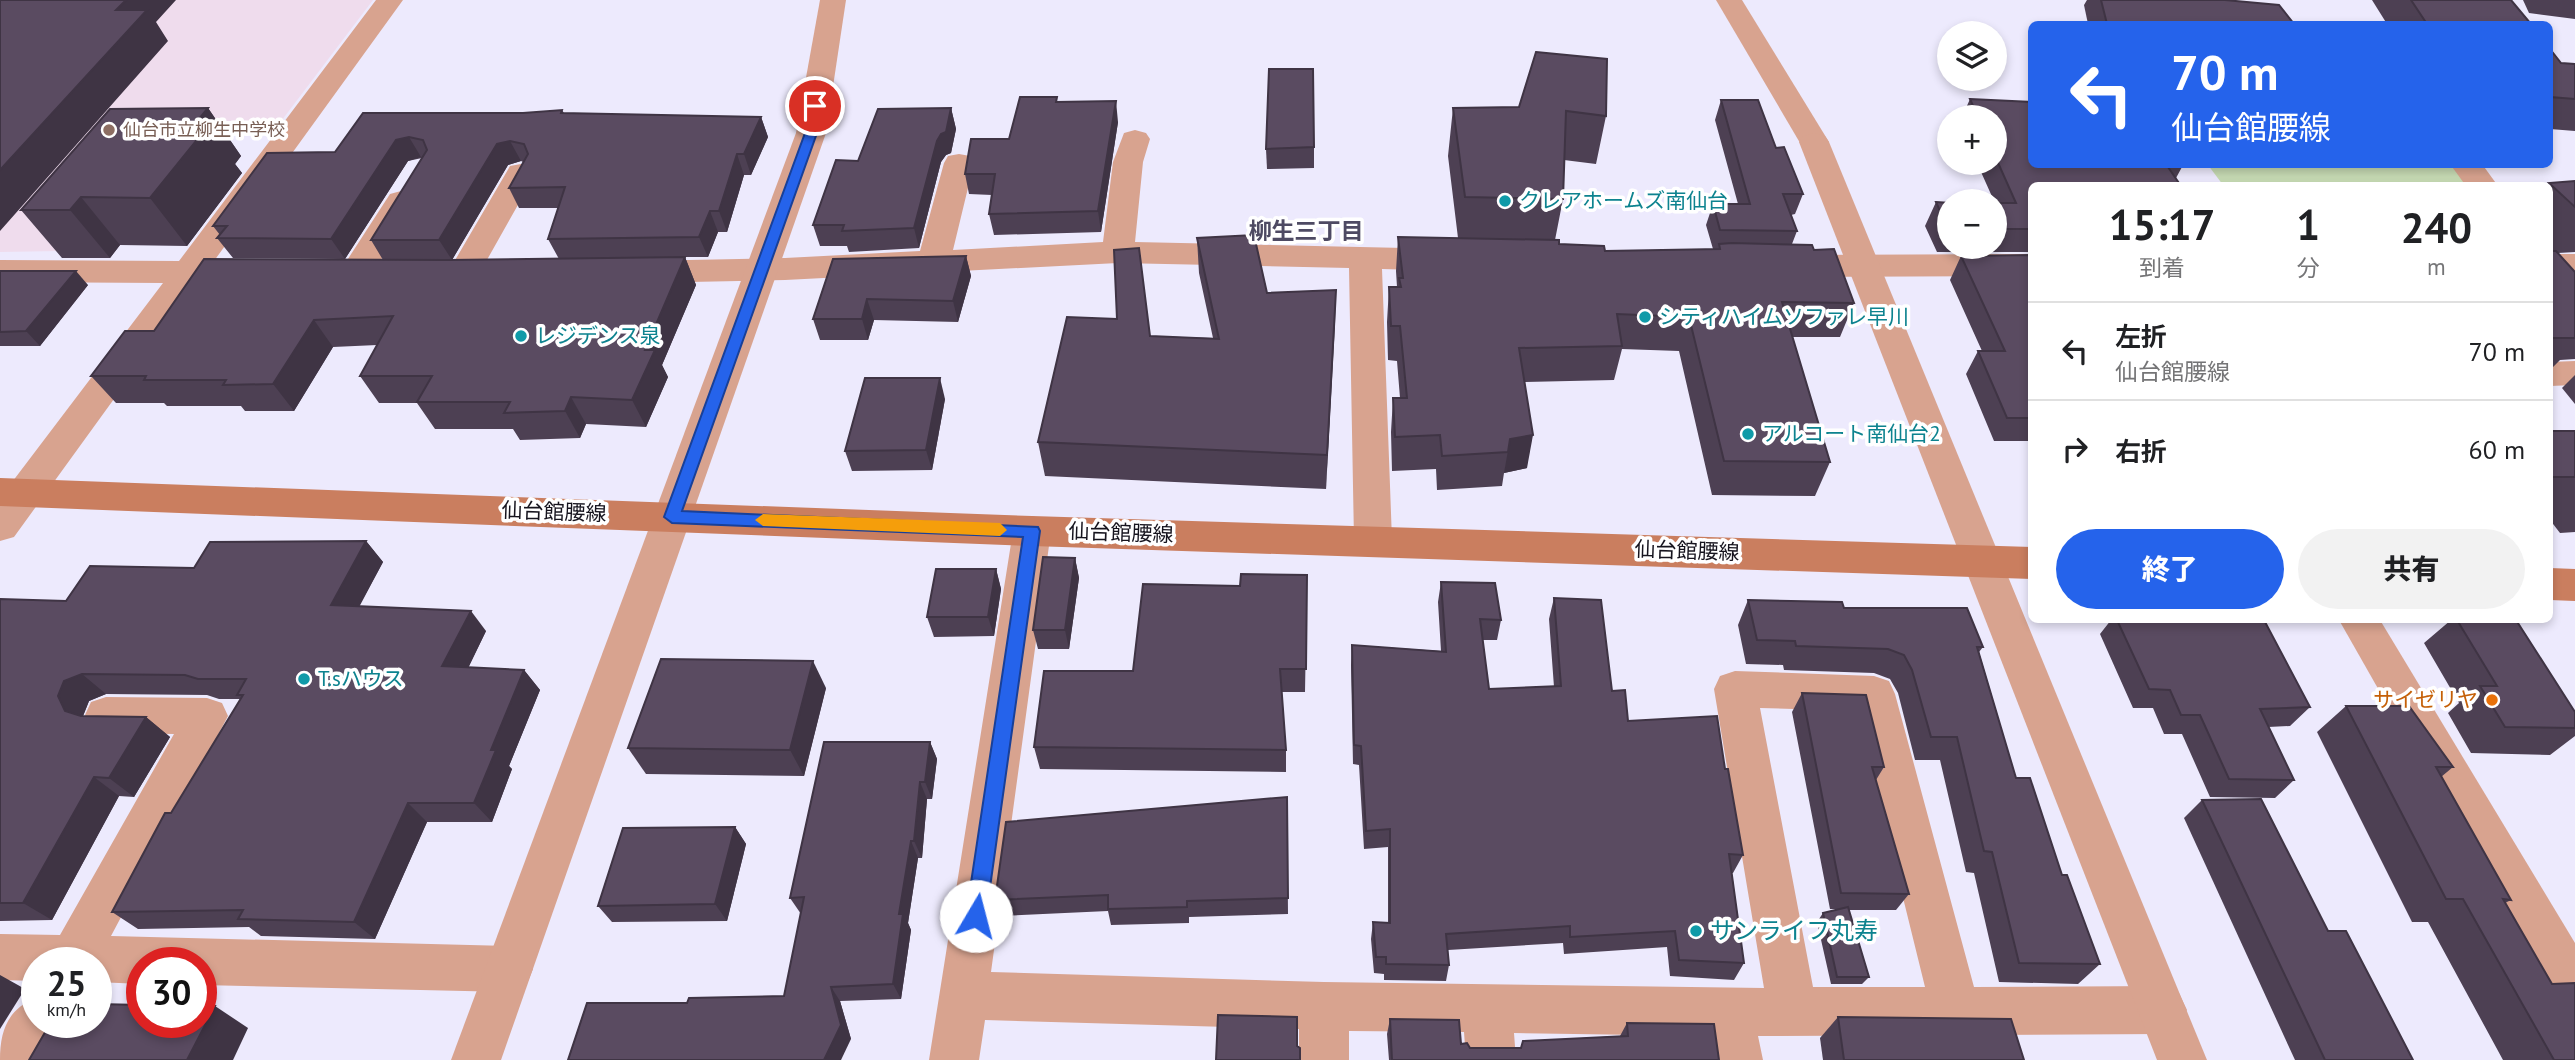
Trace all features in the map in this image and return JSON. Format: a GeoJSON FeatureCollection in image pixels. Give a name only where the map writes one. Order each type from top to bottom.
{"type":"FeatureCollection","features":[{"type":"Feature","properties":{"kind":"main road","name":"仙台館腰線"},"geometry":{"type":"LineString","coordinates":[[13,492],[1032,531],[2028,563]]}},
{"type":"Feature","properties":{"kind":"main road"},"geometry":{"type":"LineString","coordinates":[[2553,584],[2575,585]]}},
{"type":"Feature","properties":{"kind":"street"},"geometry":{"type":"LineString","coordinates":[[0,526],[13,492],[186,272],[390,0]]}},
{"type":"Feature","properties":{"kind":"street"},"geometry":{"type":"LineString","coordinates":[[476,1060],[811,133],[833,0]]}},
{"type":"Feature","properties":{"kind":"street"},"geometry":{"type":"LineString","coordinates":[[1729,0],[1814,142],[2182,1060]]}},
{"type":"Feature","properties":{"kind":"street"},"geometry":{"type":"LineString","coordinates":[[1118,252],[1128,162],[1135,139]]}},
{"type":"Feature","properties":{"kind":"street"},"geometry":{"type":"LineString","coordinates":[[934,262],[959,163]]}},
{"type":"Feature","properties":{"kind":"street"},"geometry":{"type":"LineString","coordinates":[[2468,168],[2480,182]]}},
{"type":"Feature","properties":{"kind":"street"},"geometry":{"type":"LineString","coordinates":[[504,273],[450,274],[521,173]]}},
{"type":"Feature","properties":{"kind":"street"},"geometry":{"type":"LineString","coordinates":[[396,273],[343,273],[414,181]]}},
{"type":"Feature","properties":{"kind":"street"},"geometry":{"type":"LineString","coordinates":[[611,272],[762,270],[1118,252],[1477,260]]}},
{"type":"Feature","properties":{"kind":"street"},"geometry":{"type":"LineString","coordinates":[[1365,258],[1373,540]]}},
{"type":"Feature","properties":{"kind":"street"},"geometry":{"type":"LineString","coordinates":[[1757,265],[2028,265]]}},
{"type":"Feature","properties":{"kind":"street"},"geometry":{"type":"LineString","coordinates":[[2553,265],[2575,265]]}},
{"type":"Feature","properties":{"kind":"street"},"geometry":{"type":"LineString","coordinates":[[2553,269],[2575,295]]}},
{"type":"Feature","properties":{"kind":"street"},"geometry":{"type":"LineString","coordinates":[[0,271],[278,272]]}},
{"type":"Feature","properties":{"kind":"street"},"geometry":{"type":"LineString","coordinates":[[2553,374],[2575,373]]}},
{"type":"Feature","properties":{"kind":"street"},"geometry":{"type":"LineString","coordinates":[[954,1060],[1032,531]]}},
{"type":"Feature","properties":{"kind":"street"},"geometry":{"type":"LineString","coordinates":[[2362,623],[2568,965]]}},
{"type":"Feature","properties":{"kind":"street"},"geometry":{"type":"LineString","coordinates":[[1793,1012],[1735,689],[1874,694],[1956,1011]]}},
{"type":"Feature","properties":{"kind":"street"},"geometry":{"type":"LineString","coordinates":[[80,947],[207,716],[106,715]]}},
{"type":"Feature","properties":{"kind":"street"},"geometry":{"type":"LineString","coordinates":[[0,957],[21,958]]}},
{"type":"Feature","properties":{"kind":"street"},"geometry":{"type":"LineString","coordinates":[[112,962],[509,969]]}},
{"type":"Feature","properties":{"kind":"street"},"geometry":{"type":"LineString","coordinates":[[964,995],[1324,1006],[1729,1012],[2162,1010]]}},
{"type":"Feature","properties":{"kind":"street"},"geometry":{"type":"LineString","coordinates":[[1324,1006],[1324,1060]]}},
{"type":"Feature","properties":{"kind":"street"},"geometry":{"type":"LineString","coordinates":[[1487,1008],[1491,1060]]}},
{"type":"Feature","properties":{"kind":"street"},"geometry":{"type":"LineString","coordinates":[[1729,1012],[1738,1060]]}},
{"type":"Feature","properties":{"kind":"street"},"geometry":{"type":"LineString","coordinates":[[14,1060],[27,1038]]}},
{"type":"Feature","properties":{"kind":"shaded area","name":"仙台市立柳生中学校"},"geometry":{"type":"Polygon","coordinates":[[[0,0],[373,0],[279,124],[156,137],[60,251],[0,252],[0,0]]]}},
{"type":"Feature","properties":{"kind":"green space"},"geometry":{"type":"Polygon","coordinates":[[[2210,168],[2455,168],[2468,182],[2221,182],[2210,168]]]}},
{"type":"Feature","properties":{"kind":"building"},"geometry":{"type":"Polygon","coordinates":[[[0,0],[126,0],[116,10],[147,10],[0,170],[0,0]]]}},
{"type":"Feature","properties":{"kind":"building"},"geometry":{"type":"Polygon","coordinates":[[[2101,0],[2225,0],[2279,5],[2292,21],[2106,21],[2101,0]]]}},
{"type":"Feature","properties":{"kind":"building"},"geometry":{"type":"Polygon","coordinates":[[[2411,0],[2511,0],[2528,21],[2425,21],[2411,0]]]}},
{"type":"Feature","properties":{"kind":"building"},"geometry":{"type":"Polygon","coordinates":[[[1536,52],[1607,59],[1606,116],[1566,111],[1563,199],[1465,197],[1453,108],[1519,107],[1536,52]]]}},
{"type":"Feature","properties":{"kind":"building"},"geometry":{"type":"Polygon","coordinates":[[[2553,53],[2561,63],[2575,64],[2575,99],[2553,97],[2553,53]]]}},
{"type":"Feature","properties":{"kind":"building"},"geometry":{"type":"Polygon","coordinates":[[[1269,69],[1313,69],[1314,147],[1266,149],[1269,69]]]}},
{"type":"Feature","properties":{"kind":"building"},"geometry":{"type":"Polygon","coordinates":[[[1020,97],[1057,97],[1056,102],[1116,101],[1098,211],[989,214],[995,174],[965,174],[971,139],[1009,139],[1020,97]]]}},
{"type":"Feature","properties":{"kind":"building"},"geometry":{"type":"Polygon","coordinates":[[[1970,99],[2028,102],[2028,168],[2169,168],[2178,182],[2028,182],[2028,229],[2007,229],[2007,203],[2016,203],[2003,175],[2007,175],[2007,105],[1973,105],[1970,99]]]}},
{"type":"Feature","properties":{"kind":"building"},"geometry":{"type":"Polygon","coordinates":[[[1721,100],[1758,100],[1776,148],[1784,147],[1803,194],[1783,194],[1797,231],[1720,230],[1713,204],[1750,204],[1721,100]]]}},
{"type":"Feature","properties":{"kind":"building"},"geometry":{"type":"Polygon","coordinates":[[[208,108],[194,125],[209,125],[150,198],[81,197],[70,210],[21,210],[110,109],[208,108]]]}},
{"type":"Feature","properties":{"kind":"building"},"geometry":{"type":"Polygon","coordinates":[[[951,108],[946,132],[941,134],[937,141],[914,228],[842,231],[844,225],[813,225],[836,160],[858,161],[878,109],[951,108]]]}},
{"type":"Feature","properties":{"kind":"building"},"geometry":{"type":"Polygon","coordinates":[[[562,110],[561,113],[761,117],[744,154],[737,154],[719,211],[710,211],[699,237],[548,239],[565,187],[509,188],[528,154],[524,144],[510,141],[497,144],[439,240],[371,240],[427,150],[423,140],[409,137],[396,140],[331,239],[217,238],[227,226],[213,226],[267,153],[335,152],[363,113],[523,113],[562,110]]]}},
{"type":"Feature","properties":{"kind":"building"},"geometry":{"type":"Polygon","coordinates":[[[2575,181],[2575,207],[2553,187],[2553,183],[2575,181]]]}},
{"type":"Feature","properties":{"kind":"building"},"geometry":{"type":"Polygon","coordinates":[[[1254,235],[1267,293],[1336,290],[1327,455],[1038,442],[1067,317],[1117,319],[1114,250],[1139,248],[1150,336],[1219,339],[1197,238],[1254,235]]]}},
{"type":"Feature","properties":{"kind":"building"},"geometry":{"type":"Polygon","coordinates":[[[1398,237],[1559,240],[1559,244],[1604,246],[1605,251],[1720,249],[1719,244],[1732,243],[1812,245],[1814,250],[1834,249],[1854,303],[1782,302],[1830,462],[1724,461],[1689,317],[1617,314],[1622,346],[1519,348],[1533,435],[1510,439],[1508,452],[1442,456],[1440,435],[1395,437],[1393,398],[1407,398],[1400,326],[1391,326],[1389,287],[1401,287],[1399,278],[1403,278],[1398,237]]]}},
{"type":"Feature","properties":{"kind":"building"},"geometry":{"type":"Polygon","coordinates":[[[2553,251],[2575,272],[2575,338],[2553,338],[2553,251]]]}},
{"type":"Feature","properties":{"kind":"building"},"geometry":{"type":"Polygon","coordinates":[[[2007,255],[2028,255],[2028,418],[2007,418],[1978,351],[2005,351],[1962,259],[2007,259],[2007,255]]]}},
{"type":"Feature","properties":{"kind":"building"},"geometry":{"type":"Polygon","coordinates":[[[966,256],[953,301],[867,299],[862,319],[813,319],[833,259],[966,256]]]}},
{"type":"Feature","properties":{"kind":"building"},"geometry":{"type":"Polygon","coordinates":[[[685,257],[645,350],[655,350],[632,400],[571,397],[565,411],[504,413],[510,402],[417,402],[432,376],[360,376],[393,316],[314,320],[273,384],[223,385],[226,380],[144,380],[146,376],[91,376],[125,331],[154,331],[204,259],[685,257]]]}},
{"type":"Feature","properties":{"kind":"building"},"geometry":{"type":"Polygon","coordinates":[[[0,271],[76,271],[26,331],[0,332],[0,271]]]}},
{"type":"Feature","properties":{"kind":"building"},"geometry":{"type":"Polygon","coordinates":[[[865,378],[940,378],[926,450],[845,451],[865,378]]]}},
{"type":"Feature","properties":{"kind":"building"},"geometry":{"type":"Polygon","coordinates":[[[2553,431],[2575,431],[2575,477],[2553,477],[2553,431]]]}},
{"type":"Feature","properties":{"kind":"building"},"geometry":{"type":"Polygon","coordinates":[[[366,541],[331,605],[471,611],[442,666],[524,670],[491,750],[496,750],[474,803],[408,803],[354,922],[238,919],[243,910],[112,912],[165,813],[171,813],[243,695],[237,695],[246,679],[198,679],[185,675],[82,674],[64,681],[58,696],[65,711],[81,716],[146,717],[109,778],[94,777],[23,903],[0,903],[0,599],[66,601],[90,566],[194,568],[210,542],[366,541]]]}},
{"type":"Feature","properties":{"kind":"building"},"geometry":{"type":"Polygon","coordinates":[[[1043,557],[1075,558],[1065,630],[1033,630],[1043,557]]]}},
{"type":"Feature","properties":{"kind":"building"},"geometry":{"type":"Polygon","coordinates":[[[936,569],[996,569],[988,617],[927,617],[936,569]]]}},
{"type":"Feature","properties":{"kind":"building"},"geometry":{"type":"Polygon","coordinates":[[[1241,574],[1307,575],[1306,669],[1280,669],[1286,750],[1034,747],[1044,671],[1133,671],[1143,584],[1240,586],[1241,574]]]}},
{"type":"Feature","properties":{"kind":"building"},"geometry":{"type":"Polygon","coordinates":[[[1441,582],[1495,583],[1501,620],[1480,619],[1489,689],[1561,686],[1554,598],[1601,600],[1612,691],[1625,690],[1628,721],[1717,716],[1743,855],[1729,854],[1744,963],[1679,960],[1675,931],[1570,937],[1570,926],[1446,934],[1449,965],[1386,964],[1386,957],[1376,957],[1373,922],[1390,923],[1390,829],[1366,831],[1361,746],[1354,745],[1352,645],[1446,652],[1441,582]]]}},
{"type":"Feature","properties":{"kind":"building"},"geometry":{"type":"Polygon","coordinates":[[[1748,600],[1842,602],[1844,608],[1967,608],[1983,647],[1977,647],[2016,778],[2030,778],[2062,875],[2067,875],[2100,964],[2019,963],[1992,852],[1984,851],[1957,737],[1931,737],[1912,670],[1904,655],[1888,649],[1796,646],[1795,641],[1757,640],[1748,600]]]}},
{"type":"Feature","properties":{"kind":"building"},"geometry":{"type":"Polygon","coordinates":[[[2118,623],[2266,623],[2310,707],[2260,709],[2294,780],[2229,779],[2200,715],[2181,715],[2170,690],[2149,689],[2118,623]]]}},
{"type":"Feature","properties":{"kind":"building"},"geometry":{"type":"Polygon","coordinates":[[[2459,623],[2518,623],[2575,712],[2575,728],[2505,727],[2480,686],[2497,686],[2459,623]]]}},
{"type":"Feature","properties":{"kind":"building"},"geometry":{"type":"Polygon","coordinates":[[[661,659],[813,661],[790,750],[628,748],[661,659]]]}},
{"type":"Feature","properties":{"kind":"building"},"geometry":{"type":"Polygon","coordinates":[[[1802,693],[1866,695],[1884,767],[1872,767],[1909,894],[1841,893],[1802,693]]]}},
{"type":"Feature","properties":{"kind":"building"},"geometry":{"type":"Polygon","coordinates":[[[2346,706],[2409,706],[2453,767],[2436,767],[2511,900],[2503,899],[2552,984],[2575,983],[2575,1060],[2554,1060],[2463,899],[2446,899],[2346,706]]]}},
{"type":"Feature","properties":{"kind":"building"},"geometry":{"type":"Polygon","coordinates":[[[824,742],[930,742],[925,782],[920,782],[914,841],[911,841],[899,914],[903,914],[893,984],[831,987],[841,1025],[824,1060],[568,1060],[587,1003],[687,1003],[689,998],[784,996],[804,897],[790,898],[824,742]]]}},
{"type":"Feature","properties":{"kind":"building"},"geometry":{"type":"Polygon","coordinates":[[[1287,797],[1288,898],[1187,901],[1187,907],[1108,909],[1108,895],[995,900],[1006,822],[1287,797]]]}},
{"type":"Feature","properties":{"kind":"building"},"geometry":{"type":"Polygon","coordinates":[[[2261,799],[2328,931],[2346,931],[2413,1060],[2325,1060],[2202,800],[2261,799]]]}},
{"type":"Feature","properties":{"kind":"building"},"geometry":{"type":"Polygon","coordinates":[[[735,827],[715,904],[598,906],[623,828],[735,827]]]}},
{"type":"Feature","properties":{"kind":"building"},"geometry":{"type":"Polygon","coordinates":[[[1848,907],[1869,977],[1837,977],[1823,913],[1848,907]]]}},
{"type":"Feature","properties":{"kind":"building"},"geometry":{"type":"Polygon","coordinates":[[[112,1004],[126,1005],[126,1038],[198,1038],[187,1060],[29,1060],[42,1038],[112,1038],[112,1004]]]}},
{"type":"Feature","properties":{"kind":"building"},"geometry":{"type":"Polygon","coordinates":[[[1218,1015],[1297,1017],[1300,1060],[1216,1060],[1218,1015]]]}},
{"type":"Feature","properties":{"kind":"building"},"geometry":{"type":"Polygon","coordinates":[[[1838,1017],[2011,1019],[2024,1060],[1844,1060],[1838,1017]]]}},
{"type":"Feature","properties":{"kind":"building"},"geometry":{"type":"Polygon","coordinates":[[[1390,1019],[1459,1020],[1461,1044],[1467,1043],[1470,1048],[1521,1048],[1523,1041],[1628,1036],[1627,1023],[1714,1024],[1719,1060],[1392,1060],[1390,1019]]]}},
{"type":"Feature","properties":{"kind":"slow traffic"},"geometry":{"type":"LineString","coordinates":[[763,520],[1000,530]]}},
{"type":"Feature","properties":{"kind":"place","name":"仙台市立柳生中学校"},"geometry":{"type":"Point","coordinates":[109,130]}},
{"type":"Feature","properties":{"kind":"place","name":"クレアホームズ南仙台"},"geometry":{"type":"Point","coordinates":[1505,201]}},
{"type":"Feature","properties":{"kind":"place","name":"シティハイムソファレ早川"},"geometry":{"type":"Point","coordinates":[1645,317]}},
{"type":"Feature","properties":{"kind":"place","name":"レジデンス泉"},"geometry":{"type":"Point","coordinates":[521,336]}},
{"type":"Feature","properties":{"kind":"place","name":"アルコート南仙台2"},"geometry":{"type":"Point","coordinates":[1748,434]}},
{"type":"Feature","properties":{"kind":"place","name":"T.sハウス"},"geometry":{"type":"Point","coordinates":[304,679]}},
{"type":"Feature","properties":{"kind":"place","name":"サイゼリヤ"},"geometry":{"type":"Point","coordinates":[2492,700]}},
{"type":"Feature","properties":{"kind":"place","name":"サンライフ丸寿"},"geometry":{"type":"Point","coordinates":[1696,931]}},
{"type":"Feature","properties":{"kind":"district","name":"柳生三丁目"},"geometry":{"type":"Point","coordinates":[1306,231]}},
{"type":"Feature","properties":{"kind":"route"},"geometry":{"type":"LineString","coordinates":[[815,106],[811,133],[672,517],[1032,531],[976,916]]}}]}
